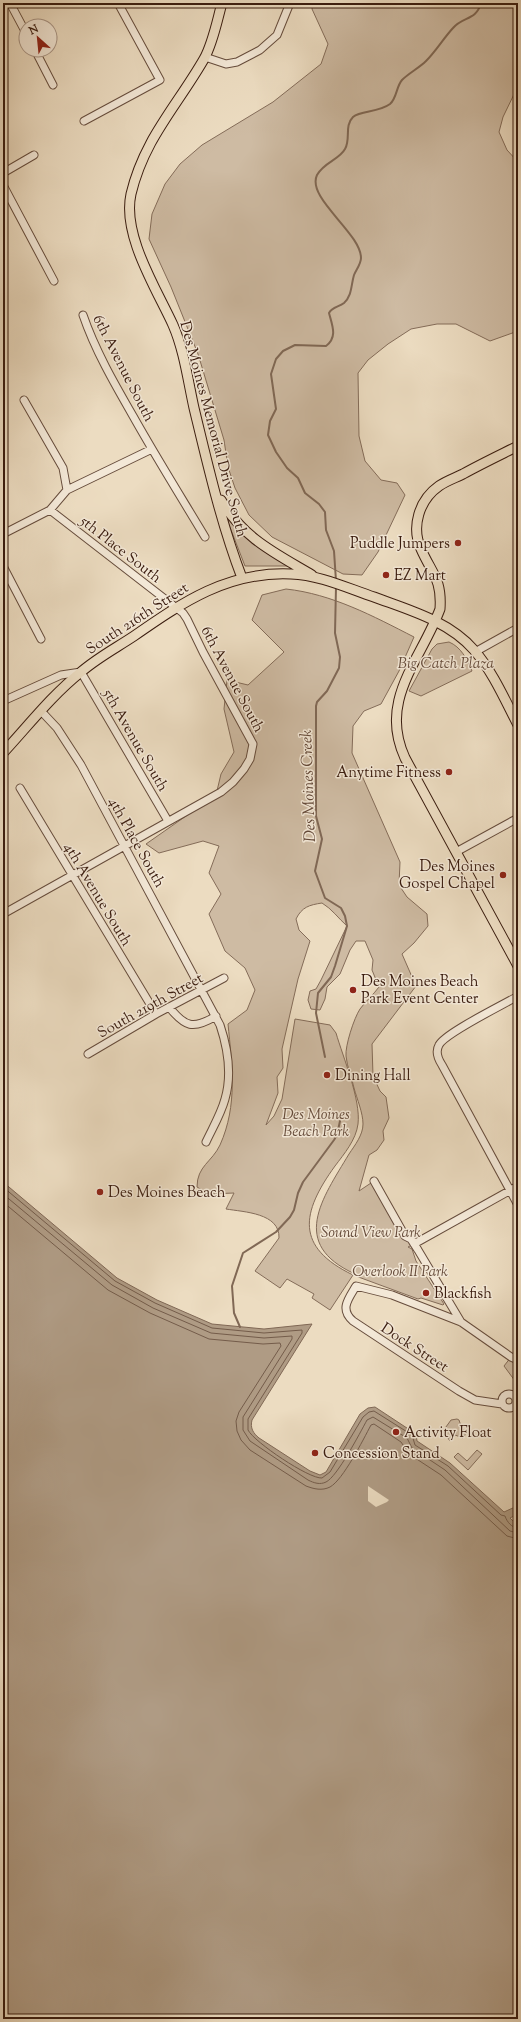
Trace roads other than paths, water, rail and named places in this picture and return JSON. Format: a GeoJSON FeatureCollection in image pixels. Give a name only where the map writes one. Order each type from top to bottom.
{"type":"FeatureCollection","features":[{"type":"Feature","properties":{"kind":"main road","name":"Des Moines Memorial Drive South"},"geometry":{"type":"LineString","coordinates":[[222,3],[205,57],[153,136],[145,152],[131,196],[130,213],[134,239],[174,327],[211,478],[229,543],[242,578]]}},
{"type":"Feature","properties":{"kind":"main road"},"geometry":{"type":"LineString","coordinates":[[518,446],[439,486],[423,505],[418,520],[416,536],[421,550],[438,582],[440,590],[440,609],[402,688],[396,709],[396,734],[399,745],[518,966]]}},
{"type":"Feature","properties":{"kind":"main road"},"geometry":{"type":"LineString","coordinates":[[211,478],[223,504],[239,526],[269,551],[316,577],[435,621],[456,633],[475,652],[499,687],[518,725]]}},
{"type":"Feature","properties":{"kind":"main road","name":"South 216th Street"},"geometry":{"type":"LineString","coordinates":[[81,672],[175,608],[207,590],[242,578],[291,574],[316,577]]}},
{"type":"Feature","properties":{"kind":"main road"},"geometry":{"type":"LineString","coordinates":[[3,752],[41,711],[81,672]]}},
{"type":"Feature","properties":{"kind":"street"},"geometry":{"type":"LineString","coordinates":[[10,3],[18,18]]}},
{"type":"Feature","properties":{"kind":"street"},"geometry":{"type":"LineString","coordinates":[[84,122],[160,80],[118,3]]}},
{"type":"Feature","properties":{"kind":"street"},"geometry":{"type":"LineString","coordinates":[[205,57],[216,62],[226,64],[237,62],[260,50],[277,35],[290,3]]}},
{"type":"Feature","properties":{"kind":"street"},"geometry":{"type":"LineString","coordinates":[[39,58],[53,85]]}},
{"type":"Feature","properties":{"kind":"street"},"geometry":{"type":"LineString","coordinates":[[3,173],[34,155]]}},
{"type":"Feature","properties":{"kind":"street"},"geometry":{"type":"LineString","coordinates":[[3,185],[54,281]]}},
{"type":"Feature","properties":{"kind":"street","name":"6th Avenue South"},"geometry":{"type":"LineString","coordinates":[[83,315],[90,335],[113,382],[205,537]]}},
{"type":"Feature","properties":{"kind":"street"},"geometry":{"type":"LineString","coordinates":[[24,400],[63,468],[67,490]]}},
{"type":"Feature","properties":{"kind":"street"},"geometry":{"type":"LineString","coordinates":[[3,534],[50,510],[67,490],[152,449]]}},
{"type":"Feature","properties":{"kind":"street","name":"5th Place South"},"geometry":{"type":"LineString","coordinates":[[50,510],[175,608]]}},
{"type":"Feature","properties":{"kind":"street"},"geometry":{"type":"LineString","coordinates":[[3,566],[41,639]]}},
{"type":"Feature","properties":{"kind":"street","name":"6th Avenue South"},"geometry":{"type":"LineString","coordinates":[[3,914],[168,821],[194,808],[234,782],[244,769],[253,751],[250,736],[213,672],[187,619],[175,608]]}},
{"type":"Feature","properties":{"kind":"street"},"geometry":{"type":"LineString","coordinates":[[475,652],[518,628]]}},
{"type":"Feature","properties":{"kind":"street","name":"South 216th Street"},"geometry":{"type":"LineString","coordinates":[[3,702],[61,675],[81,672]]}},
{"type":"Feature","properties":{"kind":"street","name":"5th Avenue South"},"geometry":{"type":"LineString","coordinates":[[81,672],[168,821]]}},
{"type":"Feature","properties":{"kind":"street","name":"4th Place South"},"geometry":{"type":"LineString","coordinates":[[41,711],[57,728],[81,765],[216,1016],[226,1042],[228,1080],[225,1100],[206,1142]]}},
{"type":"Feature","properties":{"kind":"street","name":"4th Avenue South"},"geometry":{"type":"LineString","coordinates":[[20,788],[71,876],[156,1014]]}},
{"type":"Feature","properties":{"kind":"street"},"geometry":{"type":"LineString","coordinates":[[456,852],[518,818]]}},
{"type":"Feature","properties":{"kind":"street","name":"South 219th Street"},"geometry":{"type":"LineString","coordinates":[[88,1054],[156,1014],[224,978]]}},
{"type":"Feature","properties":{"kind":"street"},"geometry":{"type":"LineString","coordinates":[[518,996],[449,1036],[439,1045],[437,1053],[442,1065],[518,1205]]}},
{"type":"Feature","properties":{"kind":"street"},"geometry":{"type":"LineString","coordinates":[[169,1007],[177,1018],[192,1026],[200,1025],[216,1016]]}},
{"type":"Feature","properties":{"kind":"street"},"geometry":{"type":"LineString","coordinates":[[374,1181],[405,1236],[411,1238],[460,1322],[511,1358],[518,1360]]}},
{"type":"Feature","properties":{"kind":"street"},"geometry":{"type":"LineString","coordinates":[[414,1244],[518,1186]]}},
{"type":"Feature","properties":{"kind":"street","name":"Dock Street"},"geometry":{"type":"LineString","coordinates":[[460,1322],[392,1295],[356,1286],[345,1307],[347,1314],[352,1320],[467,1396],[480,1401],[502,1404]]}},
{"type":"Feature","properties":{"kind":"water"},"geometry":{"type":"Polygon","coordinates":[[[3,1182],[117,1278],[157,1300],[212,1324],[264,1329],[312,1324],[252,1420],[251,1425],[259,1438],[310,1471],[320,1475],[326,1472],[360,1414],[368,1408],[375,1407],[416,1434],[417,1441],[450,1463],[504,1512],[515,1507],[518,1514],[510,1518],[518,1526],[518,2019],[3,2019],[3,1182]]]}},
{"type":"Feature","properties":{"kind":"waterway","name":"Des Moines Creek"},"geometry":{"type":"LineString","coordinates":[[336,581],[334,551],[326,530],[325,512],[319,504],[305,493],[298,478],[287,468],[276,452],[268,435],[270,421],[276,409],[271,374],[276,359],[283,351],[295,345],[326,346],[330,342],[333,335],[333,326],[329,313],[332,309],[344,303],[349,297],[354,275],[361,260],[359,248],[353,238],[319,194],[316,184],[317,175],[323,167],[339,156],[345,149],[348,141],[348,128],[353,117],[360,113],[380,109],[390,104],[394,99],[402,80],[426,61],[457,24],[473,16],[479,9],[481,3]]}},
{"type":"Feature","properties":{"kind":"waterway","name":"Des Moines Creek"},"geometry":{"type":"LineString","coordinates":[[325,1057],[316,1013],[318,993],[331,977],[347,926],[345,916],[341,908],[325,898],[315,871],[322,839],[316,816],[316,706],[317,702],[327,691],[339,668],[340,657],[335,633],[336,587]]}},
{"type":"Feature","properties":{"kind":"waterway","name":"Des Moines Creek"},"geometry":{"type":"LineString","coordinates":[[240,1327],[234,1313],[232,1286],[243,1253],[276,1232],[290,1217],[294,1210],[298,1193],[303,1182],[334,1140],[337,1135],[340,1121]]}},
{"type":"Feature","properties":{"kind":"place","name":"Puddle Jumpers"},"geometry":{"type":"Point","coordinates":[458,543]}},
{"type":"Feature","properties":{"kind":"place","name":"EZ Mart"},"geometry":{"type":"Point","coordinates":[386,575]}},
{"type":"Feature","properties":{"kind":"place","name":"Anytime Fitness"},"geometry":{"type":"Point","coordinates":[449,772]}},
{"type":"Feature","properties":{"kind":"place","name":"Des Moines Gospel Chapel"},"geometry":{"type":"Point","coordinates":[503,875]}},
{"type":"Feature","properties":{"kind":"place","name":"Des Moines Beach Park Event Center"},"geometry":{"type":"Point","coordinates":[353,990]}},
{"type":"Feature","properties":{"kind":"place","name":"Dining Hall"},"geometry":{"type":"Point","coordinates":[327,1075]}},
{"type":"Feature","properties":{"kind":"place","name":"Des Moines Beach"},"geometry":{"type":"Point","coordinates":[100,1192]}},
{"type":"Feature","properties":{"kind":"place","name":"Blackfish"},"geometry":{"type":"Point","coordinates":[426,1293]}},
{"type":"Feature","properties":{"kind":"place","name":"Activity Float"},"geometry":{"type":"Point","coordinates":[396,1432]}},
{"type":"Feature","properties":{"kind":"place","name":"Concession Stand"},"geometry":{"type":"Point","coordinates":[315,1453]}},
{"type":"Feature","properties":{"kind":"park label","name":"Big Catch Plaza"},"geometry":{"type":"Point","coordinates":[446,663]}},
{"type":"Feature","properties":{"kind":"park label","name":"Des Moines Beach Park"},"geometry":{"type":"Point","coordinates":[316,1122]}},
{"type":"Feature","properties":{"kind":"park label","name":"Sound View Park"},"geometry":{"type":"Point","coordinates":[371,1232]}},
{"type":"Feature","properties":{"kind":"park label","name":"Overlook II Park"},"geometry":{"type":"Point","coordinates":[400,1271]}}]}
